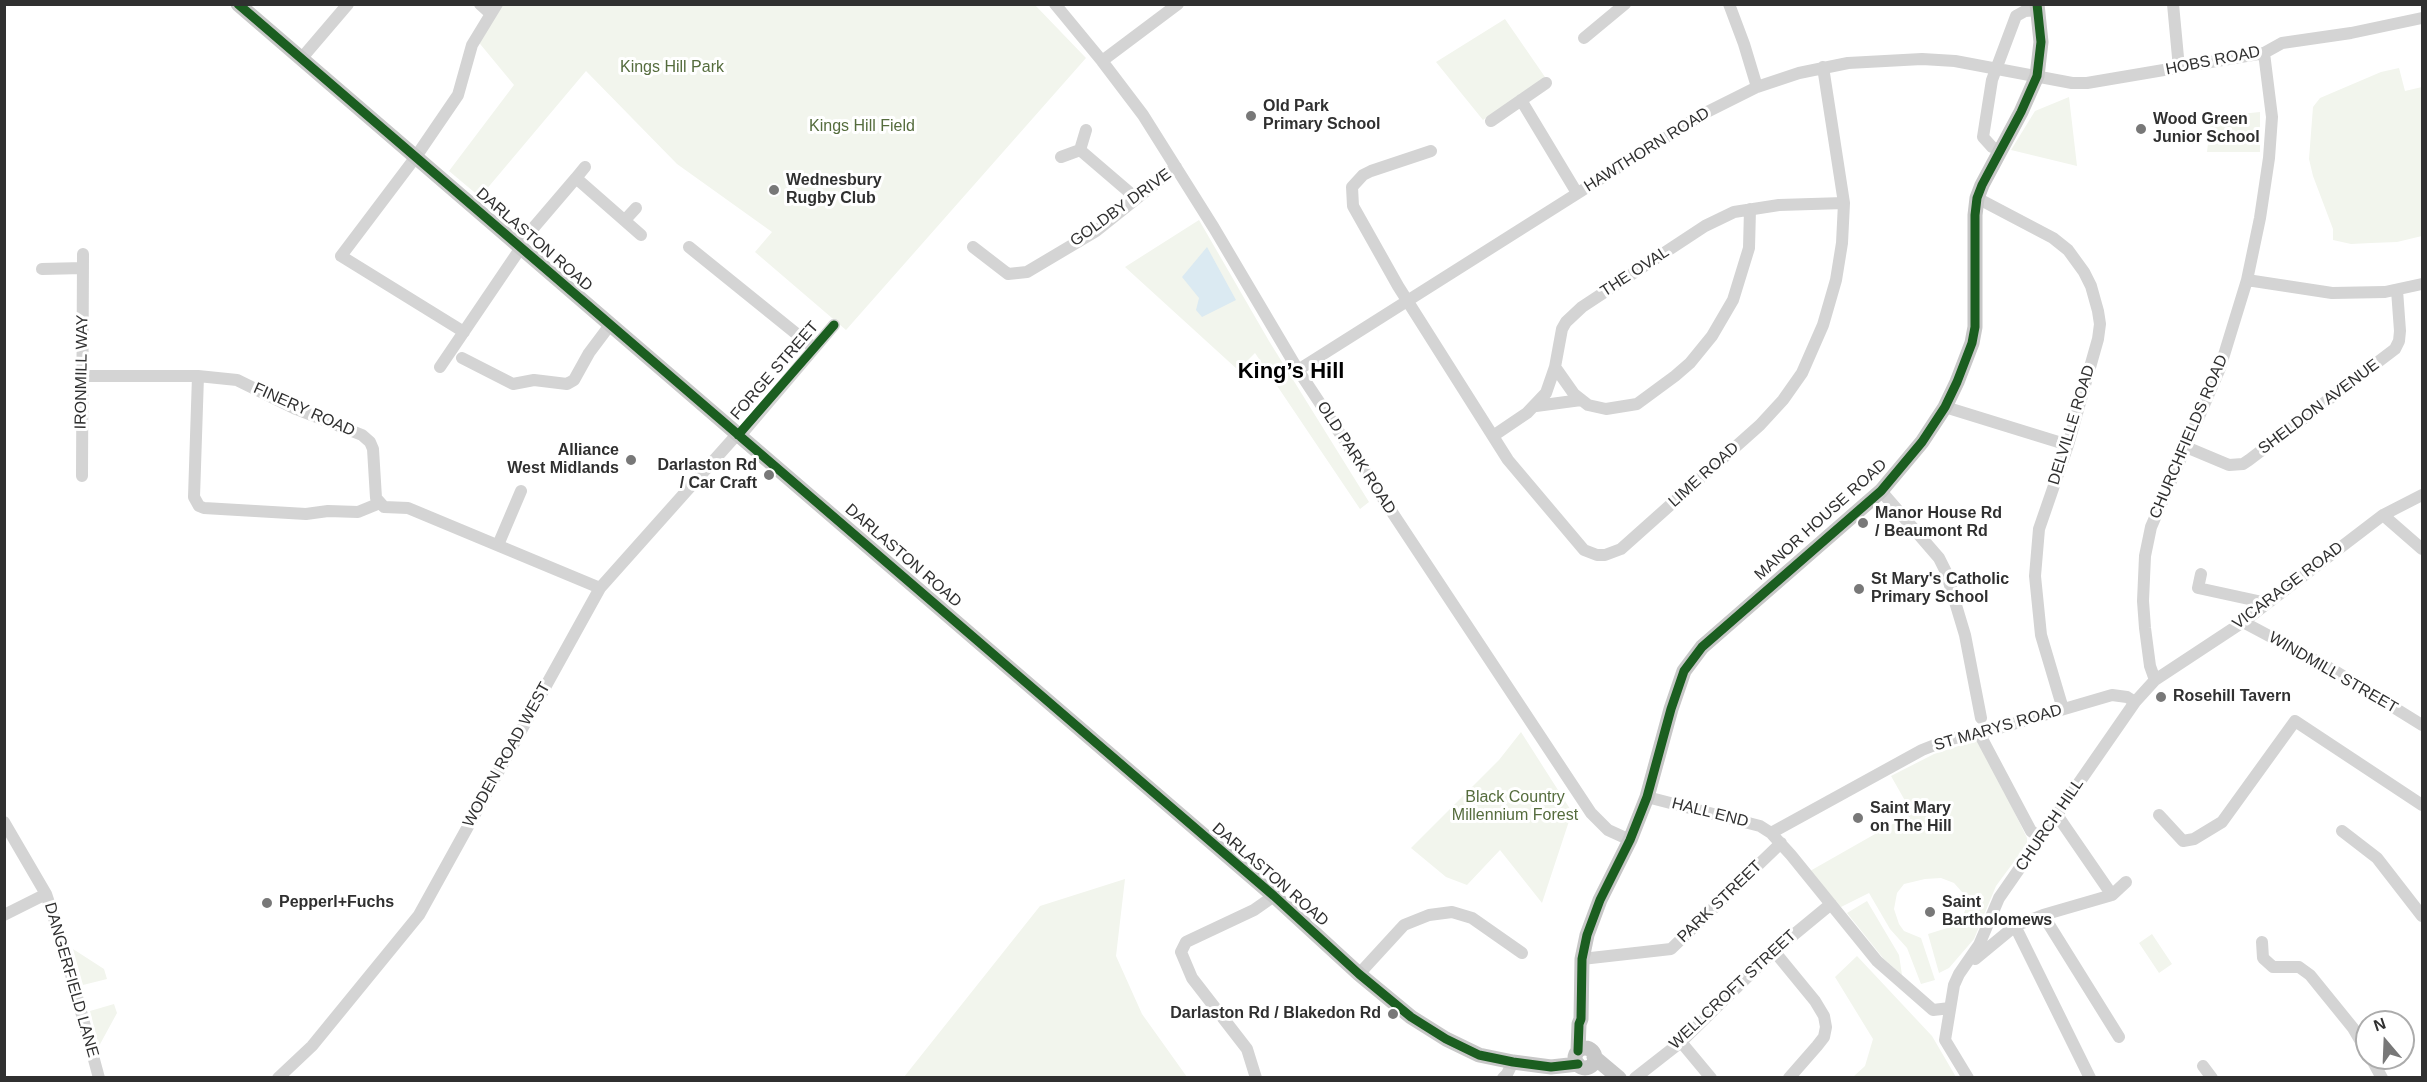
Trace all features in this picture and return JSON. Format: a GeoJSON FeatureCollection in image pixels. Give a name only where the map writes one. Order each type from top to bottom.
{"type":"FeatureCollection","features":[{"type":"Feature","properties":{"kind":"main road","name":"DARLASTON ROAD"},"geometry":{"type":"LineString","coordinates":[[238,4],[1274,896],[1359,974],[1411,1017],[1446,1039],[1479,1055],[1513,1062],[1544,1064],[1551,1067],[1584,1058],[1614,1074]]}},
{"type":"Feature","properties":{"kind":"main road","name":"MANOR HOUSE ROAD"},"geometry":{"type":"LineString","coordinates":[[1584,1058],[1585,1023],[1581,1018],[1582,959],[1587,935],[1600,900],[1630,840],[1647,797],[1676,692],[1691,659],[1741,611],[1881,491],[1922,442],[1945,407],[1965,364],[1975,327],[1977,198],[2037,76],[2041,42],[2038,7]]}},
{"type":"Feature","properties":{"kind":"street"},"geometry":{"type":"LineString","coordinates":[[301,59],[348,4]]}},
{"type":"Feature","properties":{"kind":"street"},"geometry":{"type":"LineString","coordinates":[[464,332],[341,256],[415,158],[458,95],[472,45],[494,9],[480,4]]}},
{"type":"Feature","properties":{"kind":"street","name":"OLD PARK ROAD"},"geometry":{"type":"LineString","coordinates":[[1055,4],[1143,115],[1298,369],[1591,813],[1608,830],[1630,840]]}},
{"type":"Feature","properties":{"kind":"street"},"geometry":{"type":"LineString","coordinates":[[1102,61],[1179,4]]}},
{"type":"Feature","properties":{"kind":"street"},"geometry":{"type":"LineString","coordinates":[[1584,38],[1625,4]]}},
{"type":"Feature","properties":{"kind":"street"},"geometry":{"type":"LineString","coordinates":[[1729,4],[1757,87]]}},
{"type":"Feature","properties":{"kind":"street"},"geometry":{"type":"LineString","coordinates":[[2173,4],[2179,68]]}},
{"type":"Feature","properties":{"kind":"street"},"geometry":{"type":"LineString","coordinates":[[2000,150],[1986,143],[1983,133],[1992,80],[2016,16],[2038,7]]}},
{"type":"Feature","properties":{"kind":"street","name":"HOBS ROAD"},"geometry":{"type":"LineString","coordinates":[[2037,76],[2072,83],[2087,83],[2264,53],[2282,43],[2351,33],[2422,18]]}},
{"type":"Feature","properties":{"kind":"street","name":"CHURCHFIELDS ROAD"},"geometry":{"type":"LineString","coordinates":[[2155,680],[2150,666],[2145,628],[2143,601],[2145,556],[2151,527],[2220,368],[2247,280],[2269,158],[2272,117],[2264,53]]}},
{"type":"Feature","properties":{"kind":"street","name":"HAWTHORN ROAD"},"geometry":{"type":"LineString","coordinates":[[1298,369],[1703,114],[1757,87],[1823,67],[1881,59],[1955,61],[2037,76]]}},
{"type":"Feature","properties":{"kind":"street","name":"LIME ROAD"},"geometry":{"type":"LineString","coordinates":[[1431,151],[1371,171],[1352,187],[1353,206],[1407,300],[1493,436],[1527,485],[1584,550],[1597,555],[1605,555],[1621,549],[1760,425],[1802,374],[1823,325],[1836,280],[1845,203],[1823,67]]}},
{"type":"Feature","properties":{"kind":"street"},"geometry":{"type":"LineString","coordinates":[[1491,121],[1546,83]]}},
{"type":"Feature","properties":{"kind":"street"},"geometry":{"type":"LineString","coordinates":[[1521,100],[1577,193]]}},
{"type":"Feature","properties":{"kind":"street"},"geometry":{"type":"LineString","coordinates":[[1080,150],[1086,130]]}},
{"type":"Feature","properties":{"kind":"street"},"geometry":{"type":"LineString","coordinates":[[1061,157],[1080,150]]}},
{"type":"Feature","properties":{"kind":"street"},"geometry":{"type":"LineString","coordinates":[[1080,150],[1136,198]]}},
{"type":"Feature","properties":{"kind":"street"},"geometry":{"type":"LineString","coordinates":[[440,367],[520,249],[523,240],[585,167]]}},
{"type":"Feature","properties":{"kind":"street","name":"GOLDBY DRIVE"},"geometry":{"type":"LineString","coordinates":[[973,247],[1008,274],[1027,272],[1096,231],[1176,167]]}},
{"type":"Feature","properties":{"kind":"street"},"geometry":{"type":"LineString","coordinates":[[576,178],[641,235]]}},
{"type":"Feature","properties":{"kind":"street","name":"DELVILLE ROAD"},"geometry":{"type":"LineString","coordinates":[[1977,198],[2013,215],[2058,241],[2074,257],[2091,286],[2099,317],[2098,339],[2068,445],[2039,528],[2035,576],[2041,635],[2062,709]]}},
{"type":"Feature","properties":{"kind":"street","name":"THE OVAL"},"geometry":{"type":"LineString","coordinates":[[1493,436],[1536,406],[1546,393],[1555,366],[1562,329],[1574,313],[1705,226],[1734,212],[1750,209],[1779,205],[1845,203]]}},
{"type":"Feature","properties":{"kind":"street"},"geometry":{"type":"LineString","coordinates":[[625,220],[636,208]]}},
{"type":"Feature","properties":{"kind":"street"},"geometry":{"type":"LineString","coordinates":[[1555,366],[1567,387],[1581,400],[1588,405],[1606,409],[1637,404],[1690,363],[1712,336],[1733,300],[1749,248],[1750,209]]}},
{"type":"Feature","properties":{"kind":"street","name":"FORGE STREET"},"geometry":{"type":"LineString","coordinates":[[689,247],[814,348]]}},
{"type":"Feature","properties":{"kind":"street","name":"IRONMILL WAY"},"geometry":{"type":"LineString","coordinates":[[82,476],[83,254]]}},
{"type":"Feature","properties":{"kind":"street"},"geometry":{"type":"LineString","coordinates":[[42,269],[83,268]]}},
{"type":"Feature","properties":{"kind":"street"},"geometry":{"type":"LineString","coordinates":[[2247,280],[2332,293],[2367,293],[2397,290],[2422,284]]}},
{"type":"Feature","properties":{"kind":"street","name":"SHELDON AVENUE"},"geometry":{"type":"LineString","coordinates":[[2187,447],[2229,465],[2243,464],[2249,460],[2395,349],[2400,331],[2397,290]]}},
{"type":"Feature","properties":{"kind":"street"},"geometry":{"type":"LineString","coordinates":[[462,358],[513,384],[534,380],[567,384],[574,380],[589,353],[610,325]]}},
{"type":"Feature","properties":{"kind":"street","name":"FORGE STREET"},"geometry":{"type":"LineString","coordinates":[[738,435],[834,325]]}},
{"type":"Feature","properties":{"kind":"street","name":"FINERY ROAD"},"geometry":{"type":"LineString","coordinates":[[81,376],[198,376],[237,380],[296,409],[362,435],[370,442],[373,449],[376,498],[380,503]]}},
{"type":"Feature","properties":{"kind":"street"},"geometry":{"type":"LineString","coordinates":[[198,376],[194,497],[197,503],[204,508],[306,514],[328,511],[358,512],[380,503],[384,507],[408,508],[600,588]]}},
{"type":"Feature","properties":{"kind":"street"},"geometry":{"type":"LineString","coordinates":[[1536,406],[1581,400]]}},
{"type":"Feature","properties":{"kind":"street"},"geometry":{"type":"LineString","coordinates":[[1945,407],[2068,445]]}},
{"type":"Feature","properties":{"kind":"street","name":"WODEN ROAD WEST"},"geometry":{"type":"LineString","coordinates":[[278,1077],[312,1046],[419,915],[600,588],[738,435]]}},
{"type":"Feature","properties":{"kind":"street"},"geometry":{"type":"LineString","coordinates":[[498,545],[521,491]]}},
{"type":"Feature","properties":{"kind":"street"},"geometry":{"type":"LineString","coordinates":[[1881,491],[1939,558],[1946,572],[1965,635],[1981,718]]}},
{"type":"Feature","properties":{"kind":"street","name":"VICARAGE ROAD"},"geometry":{"type":"LineString","coordinates":[[2155,680],[2243,622],[2383,515],[2422,495]]}},
{"type":"Feature","properties":{"kind":"street"},"geometry":{"type":"LineString","coordinates":[[2383,515],[2422,549]]}},
{"type":"Feature","properties":{"kind":"street"},"geometry":{"type":"LineString","coordinates":[[2201,574],[2198,588],[2267,603]]}},
{"type":"Feature","properties":{"kind":"street","name":"WINDMILL STREET"},"geometry":{"type":"LineString","coordinates":[[2243,622],[2335,671],[2422,725]]}},
{"type":"Feature","properties":{"kind":"street","name":"CHURCH HILL"},"geometry":{"type":"LineString","coordinates":[[1968,1077],[1945,1040],[1959,974],[1979,945],[1999,898],[2135,702],[2155,680]]}},
{"type":"Feature","properties":{"kind":"street","name":"ST MARYS ROAD"},"geometry":{"type":"LineString","coordinates":[[1771,833],[1922,750],[1950,739],[1979,733],[2112,695],[2127,697],[2135,702]]}},
{"type":"Feature","properties":{"kind":"street"},"geometry":{"type":"LineString","coordinates":[[2159,815],[2182,842],[2194,839],[2222,822],[2295,721],[2422,805]]}},
{"type":"Feature","properties":{"kind":"street"},"geometry":{"type":"LineString","coordinates":[[1979,733],[2031,831],[2041,838]]}},
{"type":"Feature","properties":{"kind":"street","name":"HALL END"},"geometry":{"type":"LineString","coordinates":[[1647,797],[1749,821],[1771,833],[1877,961],[1933,1010],[1950,1008]]}},
{"type":"Feature","properties":{"kind":"street"},"geometry":{"type":"LineString","coordinates":[[2057,814],[2112,895]]}},
{"type":"Feature","properties":{"kind":"street","name":"DANGERFIELD LANE"},"geometry":{"type":"LineString","coordinates":[[4,822],[46,894],[63,945],[99,1077]]}},
{"type":"Feature","properties":{"kind":"street"},"geometry":{"type":"LineString","coordinates":[[2342,831],[2377,858],[2422,916]]}},
{"type":"Feature","properties":{"kind":"street","name":"PARK STREET"},"geometry":{"type":"LineString","coordinates":[[1582,959],[1671,949],[1781,843]]}},
{"type":"Feature","properties":{"kind":"street"},"geometry":{"type":"LineString","coordinates":[[1959,974],[2015,926],[2043,915],[2112,895],[2126,882]]}},
{"type":"Feature","properties":{"kind":"street"},"geometry":{"type":"LineString","coordinates":[[4,915],[46,894]]}},
{"type":"Feature","properties":{"kind":"street"},"geometry":{"type":"LineString","coordinates":[[1256,1077],[1247,1049],[1192,978],[1181,952],[1186,942],[1254,910],[1274,896]]}},
{"type":"Feature","properties":{"kind":"street","name":"WELLCROFT STREET"},"geometry":{"type":"LineString","coordinates":[[1635,1077],[1681,1042],[1774,951],[1831,904]]}},
{"type":"Feature","properties":{"kind":"street"},"geometry":{"type":"LineString","coordinates":[[1994,909],[1997,922],[2001,926],[2015,926]]}},
{"type":"Feature","properties":{"kind":"street"},"geometry":{"type":"LineString","coordinates":[[1359,974],[1404,926],[1429,915],[1452,912],[1472,918],[1522,952]]}},
{"type":"Feature","properties":{"kind":"street"},"geometry":{"type":"LineString","coordinates":[[2043,915],[2119,1037]]}},
{"type":"Feature","properties":{"kind":"street"},"geometry":{"type":"LineString","coordinates":[[2015,926],[2090,1077]]}},
{"type":"Feature","properties":{"kind":"street"},"geometry":{"type":"LineString","coordinates":[[2262,942],[2263,958],[2273,967],[2299,967],[2310,975],[2355,1031]]}},
{"type":"Feature","properties":{"kind":"street"},"geometry":{"type":"LineString","coordinates":[[1774,951],[1815,1001],[1824,1016],[1826,1027],[1824,1037],[1789,1077]]}},
{"type":"Feature","properties":{"kind":"street"},"geometry":{"type":"LineString","coordinates":[[1681,1042],[1711,1077]]}},
{"type":"Feature","properties":{"kind":"street"},"geometry":{"type":"LineString","coordinates":[[1503,1077],[1513,1062]]}},
{"type":"Feature","properties":{"kind":"street"},"geometry":{"type":"LineString","coordinates":[[2203,1066],[2212,1077]]}},
{"type":"Feature","properties":{"kind":"green space","name":"Kings Hill Field"},"geometry":{"type":"Polygon","coordinates":[[[502,5],[1035,5],[1086,58],[846,330],[755,252],[772,232],[677,164],[586,71],[480,197],[449,171],[514,85],[476,39],[502,5]]]}},
{"type":"Feature","properties":{"kind":"green space"},"geometry":{"type":"Polygon","coordinates":[[[1505,19],[1545,77],[1483,120],[1436,62],[1505,19]]]}},
{"type":"Feature","properties":{"kind":"green space"},"geometry":{"type":"Polygon","coordinates":[[[2399,68],[2405,91],[2422,87],[2422,236],[2397,242],[2351,244],[2333,240],[2333,229],[2309,159],[2313,107],[2320,98],[2381,72],[2399,68]]]}},
{"type":"Feature","properties":{"kind":"green space"},"geometry":{"type":"Polygon","coordinates":[[[2069,97],[2077,166],[2011,150],[2035,111],[2069,97]]]}},
{"type":"Feature","properties":{"kind":"green space"},"geometry":{"type":"Polygon","coordinates":[[[2260,112],[2260,152],[2207,152],[2211,117],[2260,112]]]}},
{"type":"Feature","properties":{"kind":"green space"},"geometry":{"type":"Polygon","coordinates":[[[1199,220],[1269,341],[1369,502],[1360,509],[1255,353],[1238,370],[1125,267],[1199,220]]]}},
{"type":"Feature","properties":{"kind":"green space","name":"Black Country Millennium Forest"},"geometry":{"type":"Polygon","coordinates":[[[1521,732],[1572,812],[1542,903],[1500,850],[1467,885],[1446,877],[1411,848],[1499,760],[1521,732]]]}},
{"type":"Feature","properties":{"kind":"green space"},"geometry":{"type":"Polygon","coordinates":[[[1977,740],[2027,838],[2027,844],[1996,886],[1974,939],[1949,968],[1939,973],[1928,934],[1960,924],[1967,905],[1962,892],[1954,883],[1941,878],[1904,884],[1897,893],[1894,909],[1899,924],[1904,931],[1921,938],[1935,980],[1921,984],[1907,948],[1890,929],[1869,893],[1841,907],[1810,871],[1912,813],[1891,776],[1934,754],[1977,740]]]}},
{"type":"Feature","properties":{"kind":"green space"},"geometry":{"type":"Polygon","coordinates":[[[1125,879],[1116,956],[1142,1014],[1187,1077],[904,1077],[1040,906],[1125,879]]]}},
{"type":"Feature","properties":{"kind":"green space"},"geometry":{"type":"Polygon","coordinates":[[[1867,901],[1899,955],[1902,975],[1883,958],[1847,913],[1867,901]]]}},
{"type":"Feature","properties":{"kind":"green space"},"geometry":{"type":"Polygon","coordinates":[[[2152,934],[2172,964],[2159,973],[2139,943],[2152,934]]]}},
{"type":"Feature","properties":{"kind":"green space"},"geometry":{"type":"Polygon","coordinates":[[[73,949],[104,969],[107,979],[83,985],[73,949]]]}},
{"type":"Feature","properties":{"kind":"green space"},"geometry":{"type":"Polygon","coordinates":[[[1857,956],[1932,1036],[1956,1077],[1853,1077],[1865,1066],[1873,1039],[1835,977],[1857,956]]]}},
{"type":"Feature","properties":{"kind":"green space"},"geometry":{"type":"Polygon","coordinates":[[[114,1004],[117,1013],[99,1046],[90,1011],[114,1004]]]}},
{"type":"Feature","properties":{"kind":"shaded area"},"geometry":{"type":"Polygon","coordinates":[[[1207,247],[1236,300],[1202,317],[1196,310],[1199,298],[1182,277],[1207,247]]]}},
{"type":"Feature","properties":{"kind":"cycle path"},"geometry":{"type":"LineString","coordinates":[[238,4],[1274,896],[1359,974],[1411,1017],[1446,1039],[1479,1055],[1551,1067],[1578,1064]]}},
{"type":"Feature","properties":{"kind":"cycle path"},"geometry":{"type":"LineString","coordinates":[[1578,1051],[1582,959],[1587,935],[1600,900],[1630,840],[1647,797],[1684,671],[1702,647],[1881,491],[1922,442],[1945,407],[1957,382],[1972,343],[1975,327],[1977,198],[2037,76],[2041,42],[2037,4]]}},
{"type":"Feature","properties":{"kind":"cycle path"},"geometry":{"type":"LineString","coordinates":[[738,435],[834,325]]}},
{"type":"Feature","properties":{"kind":"place","name":"Old Park Primary School"},"geometry":{"type":"Point","coordinates":[1251,116]}},
{"type":"Feature","properties":{"kind":"place","name":"Wood Green Junior School"},"geometry":{"type":"Point","coordinates":[2141,129]}},
{"type":"Feature","properties":{"kind":"place","name":"Wednesbury Rugby Club"},"geometry":{"type":"Point","coordinates":[774,190]}},
{"type":"Feature","properties":{"kind":"place","name":"Alliance West Midlands"},"geometry":{"type":"Point","coordinates":[631,460]}},
{"type":"Feature","properties":{"kind":"place","name":"Darlaston Rd / Car Craft"},"geometry":{"type":"Point","coordinates":[769,475]}},
{"type":"Feature","properties":{"kind":"place","name":"Manor House Rd / Beaumont Rd"},"geometry":{"type":"Point","coordinates":[1863,523]}},
{"type":"Feature","properties":{"kind":"place","name":"St Mary's Catholic Primary School"},"geometry":{"type":"Point","coordinates":[1859,589]}},
{"type":"Feature","properties":{"kind":"place","name":"Rosehill Tavern"},"geometry":{"type":"Point","coordinates":[2161,697]}},
{"type":"Feature","properties":{"kind":"place","name":"Saint Mary on The Hill"},"geometry":{"type":"Point","coordinates":[1858,818]}},
{"type":"Feature","properties":{"kind":"place","name":"Pepperl+Fuchs"},"geometry":{"type":"Point","coordinates":[267,903]}},
{"type":"Feature","properties":{"kind":"place","name":"Saint Bartholomews"},"geometry":{"type":"Point","coordinates":[1930,912]}},
{"type":"Feature","properties":{"kind":"place","name":"Darlaston Rd / Blakedon Rd"},"geometry":{"type":"Point","coordinates":[1393,1014]}},
{"type":"Feature","properties":{"kind":"district","name":"King’s Hill"},"geometry":{"type":"Point","coordinates":[1291,372]}},
{"type":"Feature","properties":{"kind":"park label","name":"Kings Hill Park"},"geometry":{"type":"Point","coordinates":[672,68]}}]}
